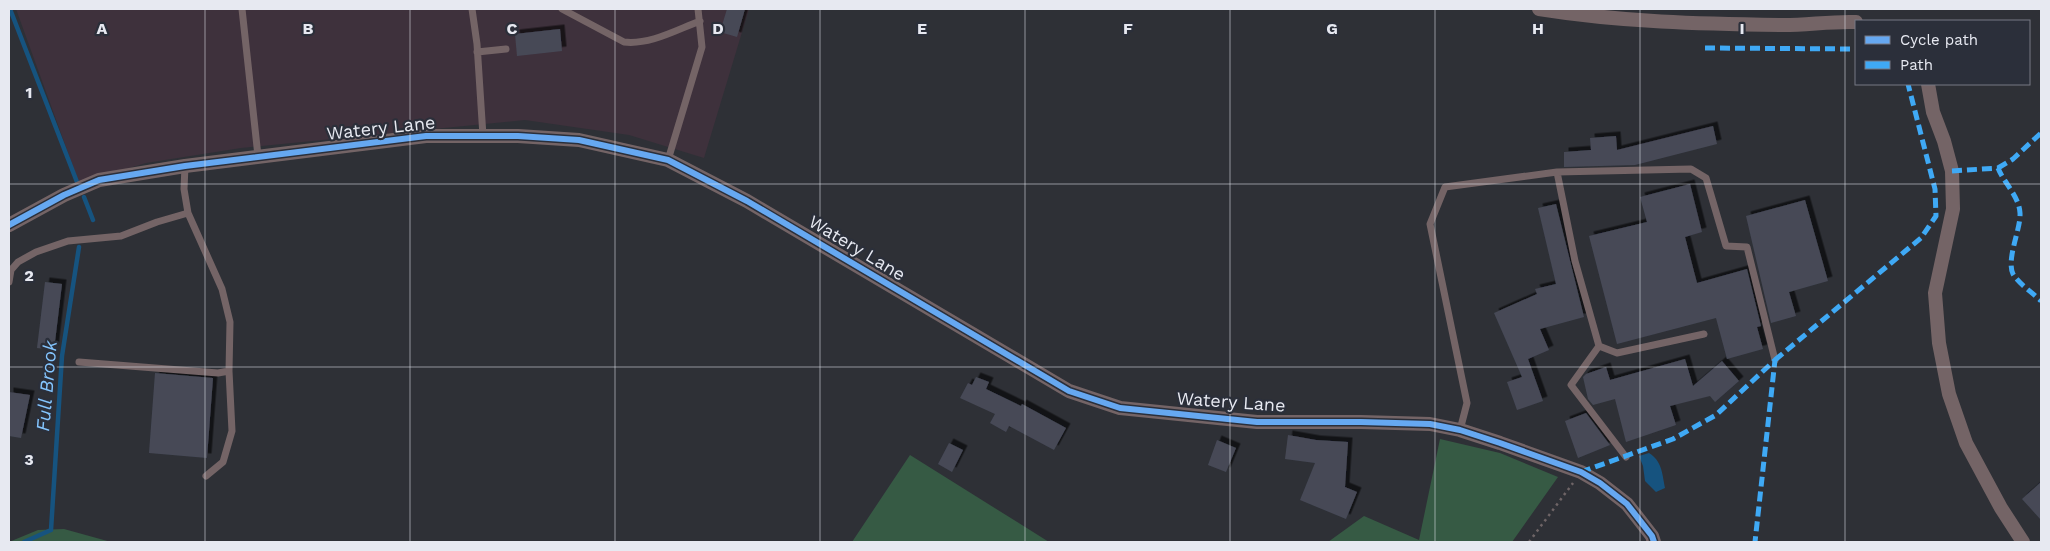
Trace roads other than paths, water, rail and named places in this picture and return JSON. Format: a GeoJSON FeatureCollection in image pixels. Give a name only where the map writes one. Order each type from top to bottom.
{"type":"FeatureCollection","features":[{"type":"Feature","properties":{"kind":"street"},"geometry":{"type":"LineString","coordinates":[[1540,9],[1581,16],[1708,24],[1795,25],[1855,22]]}},
{"type":"Feature","properties":{"kind":"street"},"geometry":{"type":"LineString","coordinates":[[1928,85],[1933,112],[1944,141],[1952,171],[1953,209],[1935,293],[1939,343],[1949,394],[1966,443],[2001,508],[2023,542]]}},
{"type":"Feature","properties":{"kind":"street","name":"Watery Lane"},"geometry":{"type":"LineString","coordinates":[[9,225],[64,195],[100,180],[185,166],[426,136],[579,140],[668,160],[748,201],[1069,391],[1120,408],[1257,422],[1430,424],[1460,430],[1581,472],[1600,483],[1627,504],[1652,536],[1654,542]]}},
{"type":"Feature","properties":{"kind":"lane"},"geometry":{"type":"LineString","coordinates":[[242,9],[258,156]]}},
{"type":"Feature","properties":{"kind":"lane"},"geometry":{"type":"LineString","coordinates":[[472,9],[483,136]]}},
{"type":"Feature","properties":{"kind":"lane"},"geometry":{"type":"LineString","coordinates":[[562,9],[624,42],[635,43],[647,41],[700,21]]}},
{"type":"Feature","properties":{"kind":"lane"},"geometry":{"type":"LineString","coordinates":[[668,160],[702,47],[698,9]]}},
{"type":"Feature","properties":{"kind":"lane"},"geometry":{"type":"LineString","coordinates":[[477,52],[506,49]]}},
{"type":"Feature","properties":{"kind":"lane"},"geometry":{"type":"LineString","coordinates":[[185,166],[184,189],[188,213],[224,297],[230,322],[229,371],[232,431],[223,462],[206,476]]}},
{"type":"Feature","properties":{"kind":"lane"},"geometry":{"type":"LineString","coordinates":[[1460,430],[1467,403],[1430,224],[1445,187],[1557,172],[1692,169],[1706,178],[1726,246],[1747,247],[1775,360]]}},
{"type":"Feature","properties":{"kind":"lane"},"geometry":{"type":"LineString","coordinates":[[1557,172],[1575,262],[1599,346]]}},
{"type":"Feature","properties":{"kind":"lane"},"geometry":{"type":"LineString","coordinates":[[9,282],[11,270],[18,262],[36,252],[68,241],[121,236],[157,222],[188,213]]}},
{"type":"Feature","properties":{"kind":"lane"},"geometry":{"type":"LineString","coordinates":[[1599,346],[1617,353],[1704,334]]}},
{"type":"Feature","properties":{"kind":"lane"},"geometry":{"type":"LineString","coordinates":[[1599,346],[1571,385],[1626,457]]}},
{"type":"Feature","properties":{"kind":"lane"},"geometry":{"type":"LineString","coordinates":[[78,362],[218,373],[229,371]]}},
{"type":"Feature","properties":{"kind":"water"},"geometry":{"type":"Polygon","coordinates":[[[1649,453],[1659,464],[1665,488],[1656,492],[1645,481],[1643,466],[1639,456],[1649,453]]]}},
{"type":"Feature","properties":{"kind":"waterway","name":"Full Brook"},"geometry":{"type":"LineString","coordinates":[[10,9],[77,182]]}},
{"type":"Feature","properties":{"kind":"waterway","name":"Full Brook"},"geometry":{"type":"LineString","coordinates":[[84,197],[93,220]]}},
{"type":"Feature","properties":{"kind":"waterway","name":"Full Brook"},"geometry":{"type":"LineString","coordinates":[[24,542],[51,530],[62,356],[79,247]]}}]}
